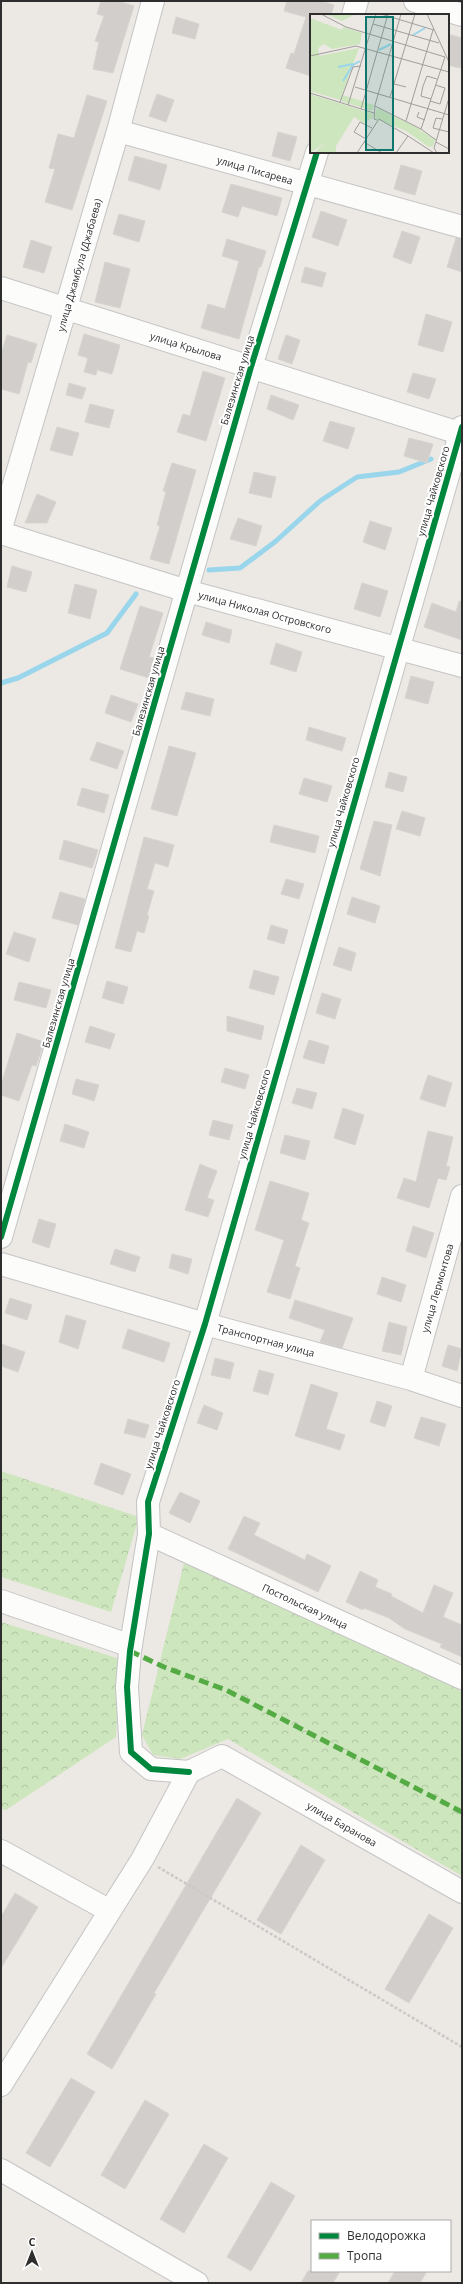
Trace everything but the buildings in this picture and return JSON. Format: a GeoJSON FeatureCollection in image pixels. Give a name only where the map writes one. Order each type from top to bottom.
{"type":"FeatureCollection","features":[{"type":"Feature","properties":{"kind":"street","name":"улица Джамбула (Джабаева)"},"geometry":{"type":"LineString","coordinates":[[1,528],[118,131],[153,1]]}},
{"type":"Feature","properties":{"kind":"street"},"geometry":{"type":"LineString","coordinates":[[354,14],[357,1]]}},
{"type":"Feature","properties":{"kind":"street"},"geometry":{"type":"LineString","coordinates":[[415,1],[462,15]]}},
{"type":"Feature","properties":{"kind":"street","name":"улица Писарева"},"geometry":{"type":"LineString","coordinates":[[118,131],[462,227]]}},
{"type":"Feature","properties":{"kind":"street","name":"Балезинская улица"},"geometry":{"type":"LineString","coordinates":[[1,1237],[251,366],[309,185],[318,153]]}},
{"type":"Feature","properties":{"kind":"street","name":"улица Крылова"},"geometry":{"type":"LineString","coordinates":[[1,288],[66,310],[461,431]]}},
{"type":"Feature","properties":{"kind":"street","name":"улица Чайковского"},"geometry":{"type":"LineString","coordinates":[[189,1772],[151,1769],[131,1752],[127,1687],[131,1646],[149,1534],[148,1502],[205,1324],[397,647],[461,431]]}},
{"type":"Feature","properties":{"kind":"street","name":"улица Николая Островского"},"geometry":{"type":"LineString","coordinates":[[1,533],[187,591],[397,647],[462,666]]}},
{"type":"Feature","properties":{"kind":"street","name":"улица Лермонтова"},"geometry":{"type":"LineString","coordinates":[[411,1379],[462,1196]]}},
{"type":"Feature","properties":{"kind":"street","name":"Транспортная улица"},"geometry":{"type":"LineString","coordinates":[[1,1264],[205,1324],[411,1379],[462,1396]]}},
{"type":"Feature","properties":{"kind":"street","name":"Постольская улица"},"geometry":{"type":"LineString","coordinates":[[149,1534],[462,1678]]}},
{"type":"Feature","properties":{"kind":"street"},"geometry":{"type":"LineString","coordinates":[[1,1601],[131,1646]]}},
{"type":"Feature","properties":{"kind":"street","name":"улица Баранова"},"geometry":{"type":"LineString","coordinates":[[189,1772],[222,1756],[462,1892]]}},
{"type":"Feature","properties":{"kind":"street"},"geometry":{"type":"LineString","coordinates":[[1,2086],[143,1858],[189,1772]]}},
{"type":"Feature","properties":{"kind":"street"},"geometry":{"type":"LineString","coordinates":[[1,1851],[110,1911]]}},
{"type":"Feature","properties":{"kind":"street"},"geometry":{"type":"LineString","coordinates":[[1,2170],[197,2283]]}},
{"type":"Feature","properties":{"kind":"path"},"geometry":{"type":"LineString","coordinates":[[143,1858],[462,2047]]}},
{"type":"Feature","properties":{"kind":"green space"},"geometry":{"type":"Polygon","coordinates":[[[1,1471],[139,1517],[111,1612],[1,1577],[1,1471]]]}},
{"type":"Feature","properties":{"kind":"green space"},"geometry":{"type":"Polygon","coordinates":[[[184,1563],[227,1580],[462,1691],[462,1876],[228,1739],[180,1759],[153,1755],[142,1735],[184,1563]]]}},
{"type":"Feature","properties":{"kind":"green space"},"geometry":{"type":"Polygon","coordinates":[[[1,1622],[120,1659],[116,1737],[6,1810],[1,1809],[1,1622]]]}},
{"type":"Feature","properties":{"kind":"waterway"},"geometry":{"type":"LineString","coordinates":[[209,570],[240,568],[276,541],[320,501],[357,477],[399,472],[431,459]]}},
{"type":"Feature","properties":{"kind":"waterway"},"geometry":{"type":"LineString","coordinates":[[1,683],[18,678],[107,633],[136,594]]}},
{"type":"Feature","properties":{"kind":"marked path"},"geometry":{"type":"LineString","coordinates":[[130,1651],[164,1667],[226,1690],[462,1812]]}},
{"type":"Feature","properties":{"kind":"cycle path"},"geometry":{"type":"LineString","coordinates":[[1,1237],[251,367],[317,153]]}},
{"type":"Feature","properties":{"kind":"cycle path"},"geometry":{"type":"LineString","coordinates":[[189,1772],[151,1769],[131,1752],[127,1687],[130,1651],[149,1534],[148,1502],[205,1324],[462,427]]}}]}
